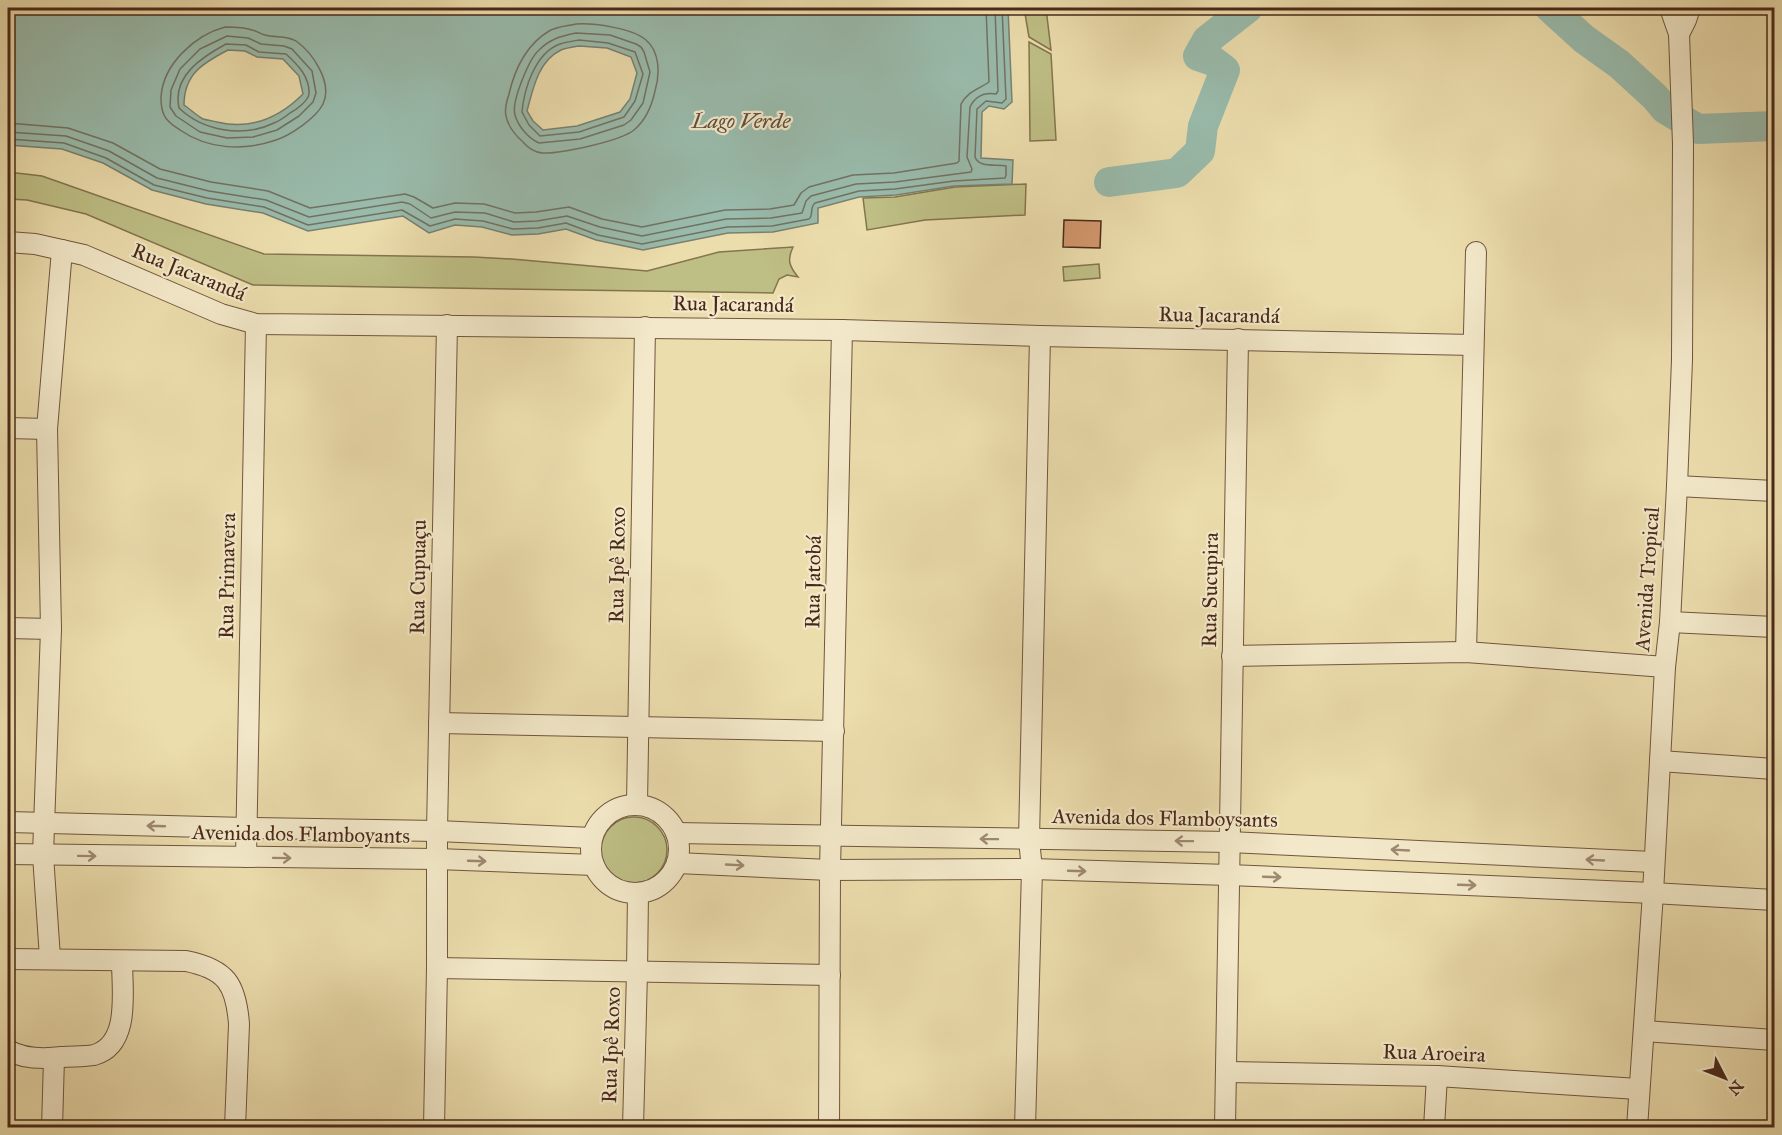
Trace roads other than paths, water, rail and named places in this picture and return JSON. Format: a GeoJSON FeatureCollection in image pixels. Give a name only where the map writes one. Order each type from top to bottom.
{"type":"FeatureCollection","features":[{"type":"Feature","properties":{"kind":"street"},"geometry":{"type":"LineString","coordinates":[[1670,8],[1679,34]]}},
{"type":"Feature","properties":{"kind":"street"},"geometry":{"type":"LineString","coordinates":[[1679,34],[1690,8]]}},
{"type":"Feature","properties":{"kind":"street","name":"Avenida Tropical"},"geometry":{"type":"LineString","coordinates":[[1637,1128],[1665,667],[1670,622],[1682,360],[1683,144],[1679,34]]}},
{"type":"Feature","properties":{"kind":"street","name":"Rua Jacarandá"},"geometry":{"type":"LineString","coordinates":[[8,242],[35,244],[84,255],[221,314],[256,324],[842,330],[1473,345]]}},
{"type":"Feature","properties":{"kind":"street"},"geometry":{"type":"LineString","coordinates":[[50,958],[44,855],[51,629],[47,429],[62,250]]}},
{"type":"Feature","properties":{"kind":"street"},"geometry":{"type":"LineString","coordinates":[[1466,651],[1476,252]]}},
{"type":"Feature","properties":{"kind":"street","name":"Rua Primavera"},"geometry":{"type":"LineString","coordinates":[[246,857],[256,324]]}},
{"type":"Feature","properties":{"kind":"street","name":"Rua Cupuaçu"},"geometry":{"type":"LineString","coordinates":[[437,859],[447,325]]}},
{"type":"Feature","properties":{"kind":"street","name":"Rua Ipê Roxo"},"geometry":{"type":"LineString","coordinates":[[637,804],[645,327]]}},
{"type":"Feature","properties":{"kind":"street","name":"Rua Jatobá"},"geometry":{"type":"LineString","coordinates":[[830,870],[842,330]]}},
{"type":"Feature","properties":{"kind":"street"},"geometry":{"type":"LineString","coordinates":[[1025,1128],[1032,870],[1029,840],[1040,336]]}},
{"type":"Feature","properties":{"kind":"street","name":"Rua Sucupira"},"geometry":{"type":"LineString","coordinates":[[1225,1128],[1238,339]]}},
{"type":"Feature","properties":{"kind":"street"},"geometry":{"type":"LineString","coordinates":[[8,428],[47,429]]}},
{"type":"Feature","properties":{"kind":"street"},"geometry":{"type":"LineString","coordinates":[[1677,486],[1774,491]]}},
{"type":"Feature","properties":{"kind":"street"},"geometry":{"type":"LineString","coordinates":[[1670,622],[1774,627]]}},
{"type":"Feature","properties":{"kind":"street"},"geometry":{"type":"LineString","coordinates":[[8,628],[51,629]]}},
{"type":"Feature","properties":{"kind":"street"},"geometry":{"type":"LineString","coordinates":[[1232,656],[1466,651],[1665,667]]}},
{"type":"Feature","properties":{"kind":"street"},"geometry":{"type":"LineString","coordinates":[[440,723],[834,731]]}},
{"type":"Feature","properties":{"kind":"street"},"geometry":{"type":"LineString","coordinates":[[1660,761],[1774,769]]}},
{"type":"Feature","properties":{"kind":"street"},"geometry":{"type":"LineString","coordinates":[[637,804],[654,808],[667,819],[676,832],[679,848],[677,863],[668,878],[654,888],[638,893],[624,891],[612,886],[601,877],[594,865],[591,852],[592,838],[599,824],[609,813],[622,806],[637,804]]}},
{"type":"Feature","properties":{"kind":"street","name":"Avenida dos Flamboyants"},"geometry":{"type":"LineString","coordinates":[[8,822],[437,831],[592,838]]}},
{"type":"Feature","properties":{"kind":"street","name":"Avenida dos Flamboysants"},"geometry":{"type":"LineString","coordinates":[[676,832],[1229,842],[1653,862]]}},
{"type":"Feature","properties":{"kind":"street","name":"Avenida dos Flamboyants"},"geometry":{"type":"LineString","coordinates":[[8,854],[437,859],[594,865]]}},
{"type":"Feature","properties":{"kind":"street"},"geometry":{"type":"LineString","coordinates":[[434,1128],[437,859]]}},
{"type":"Feature","properties":{"kind":"street"},"geometry":{"type":"LineString","coordinates":[[677,863],[830,870],[1032,870],[1229,875],[1774,900]]}},
{"type":"Feature","properties":{"kind":"street"},"geometry":{"type":"LineString","coordinates":[[829,1128],[830,870]]}},
{"type":"Feature","properties":{"kind":"street","name":"Rua Ipê Roxo"},"geometry":{"type":"LineString","coordinates":[[633,1128],[638,893]]}},
{"type":"Feature","properties":{"kind":"street"},"geometry":{"type":"LineString","coordinates":[[8,959],[186,961],[201,964],[222,976],[230,984],[236,996],[239,1024],[235,1128]]}},
{"type":"Feature","properties":{"kind":"street"},"geometry":{"type":"LineString","coordinates":[[8,1050],[19,1055],[54,1058],[93,1055],[108,1048],[120,1028],[122,1019],[122,961]]}},
{"type":"Feature","properties":{"kind":"street"},"geometry":{"type":"LineString","coordinates":[[437,968],[830,975]]}},
{"type":"Feature","properties":{"kind":"street"},"geometry":{"type":"LineString","coordinates":[[1644,1031],[1774,1040]]}},
{"type":"Feature","properties":{"kind":"street"},"geometry":{"type":"LineString","coordinates":[[52,1128],[54,1058]]}},
{"type":"Feature","properties":{"kind":"street","name":"Rua Aroeira"},"geometry":{"type":"LineString","coordinates":[[1227,1072],[1437,1076],[1638,1089]]}},
{"type":"Feature","properties":{"kind":"street"},"geometry":{"type":"LineString","coordinates":[[1434,1128],[1437,1076]]}},
{"type":"Feature","properties":{"kind":"water","name":"Lago Verde"},"geometry":{"type":"Polygon","coordinates":[[[8,8],[1008,8],[1012,102],[1004,109],[989,106],[982,112],[981,158],[1013,160],[1012,184],[954,186],[896,195],[859,197],[818,208],[818,223],[773,232],[728,233],[643,250],[596,240],[566,229],[538,234],[512,235],[482,227],[455,225],[429,233],[403,216],[308,231],[263,213],[206,204],[152,190],[103,163],[62,149],[8,145],[8,8]],[[579,46],[563,49],[553,55],[538,76],[527,111],[533,121],[543,130],[577,126],[620,112],[630,99],[637,73],[631,57],[607,48],[579,46]],[[228,50],[203,65],[191,77],[187,85],[184,105],[203,119],[229,124],[252,123],[274,116],[303,94],[299,76],[283,59],[257,57],[245,51],[228,50]]]}},
{"type":"Feature","properties":{"kind":"waterway"},"geometry":{"type":"LineString","coordinates":[[1109,182],[1177,173],[1200,151],[1203,126],[1225,70],[1213,61],[1198,56],[1207,40],[1248,8]]}},
{"type":"Feature","properties":{"kind":"waterway"},"geometry":{"type":"LineString","coordinates":[[1550,8],[1584,39],[1619,64],[1665,109],[1698,129],[1774,126]]}}]}
